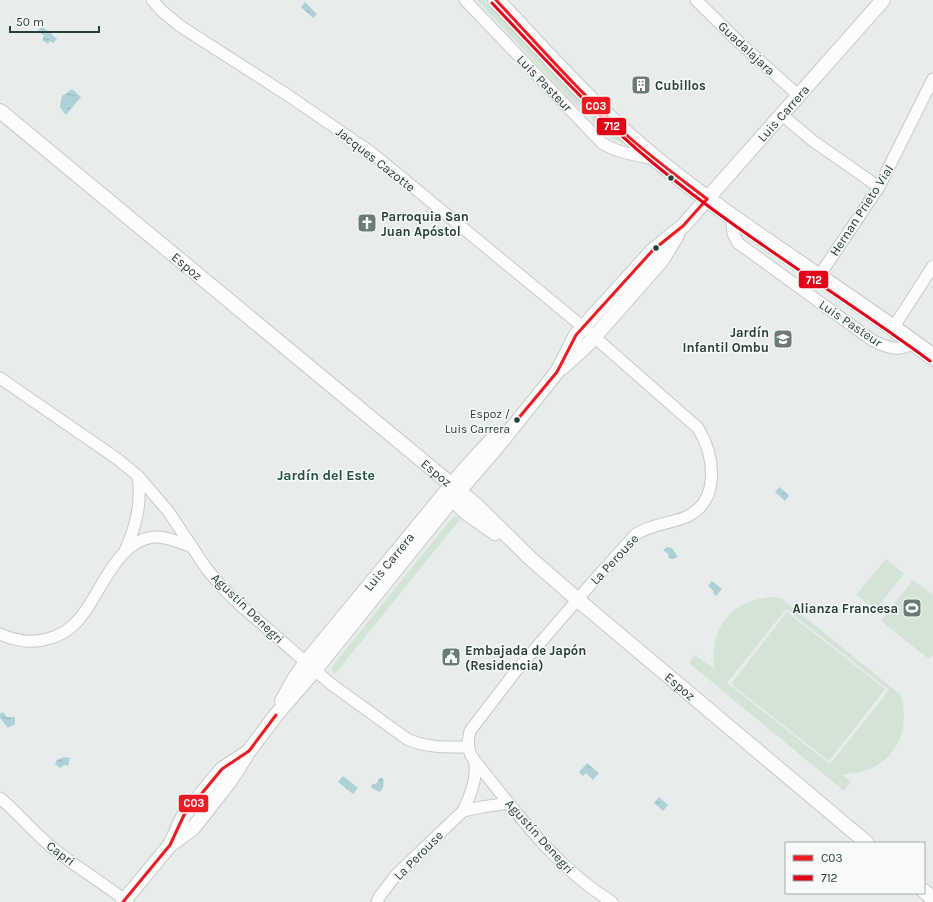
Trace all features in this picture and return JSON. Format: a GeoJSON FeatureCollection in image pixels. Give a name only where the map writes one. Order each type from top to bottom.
{"type":"FeatureCollection","features":[{"type":"Feature","properties":{"kind":"main road"},"geometry":{"type":"LineString","coordinates":[[496,0],[593,103],[656,160],[707,199],[933,357]]}},
{"type":"Feature","properties":{"kind":"street","name":"Jacques Cazotte"},"geometry":{"type":"LineString","coordinates":[[152,0],[162,11],[186,29],[289,96],[372,153],[589,332]]}},
{"type":"Feature","properties":{"kind":"street","name":"Luis Pasteur"},"geometry":{"type":"LineString","coordinates":[[465,0],[602,143],[612,149],[624,153],[656,160]]}},
{"type":"Feature","properties":{"kind":"street","name":"Guadalajara"},"geometry":{"type":"LineString","coordinates":[[696,0],[740,44],[799,96]]}},
{"type":"Feature","properties":{"kind":"street","name":"Luis Carrera"},"geometry":{"type":"LineString","coordinates":[[125,901],[170,845],[184,815],[222,769],[249,751],[311,666],[451,494],[488,443],[505,427],[517,420],[557,372],[576,335],[589,332],[653,250],[683,226],[799,96],[875,3]]}},
{"type":"Feature","properties":{"kind":"street","name":"Hernan Prieto Vial"},"geometry":{"type":"LineString","coordinates":[[819,276],[879,187],[933,78]]}},
{"type":"Feature","properties":{"kind":"street","name":"Espoz"},"geometry":{"type":"LineString","coordinates":[[0,111],[451,494],[480,509],[531,559],[578,600],[865,842]]}},
{"type":"Feature","properties":{"kind":"street"},"geometry":{"type":"LineString","coordinates":[[782,114],[813,141],[879,187]]}},
{"type":"Feature","properties":{"kind":"street","name":"Luis Pasteur"},"geometry":{"type":"LineString","coordinates":[[731,215],[733,233],[738,243],[872,340],[888,348],[895,349],[914,343]]}},
{"type":"Feature","properties":{"kind":"street"},"geometry":{"type":"LineString","coordinates":[[893,328],[933,266]]}},
{"type":"Feature","properties":{"kind":"street","name":"La Perouse"},"geometry":{"type":"LineString","coordinates":[[468,748],[469,735],[475,723],[516,671],[636,534],[655,525],[686,517],[703,503],[711,485],[711,460],[708,447],[698,428],[589,332]]}},
{"type":"Feature","properties":{"kind":"street","name":"Agustín Denegri"},"geometry":{"type":"LineString","coordinates":[[0,378],[116,458],[138,476],[168,511],[206,568],[226,590],[331,684],[416,744],[437,747],[468,748]]}},
{"type":"Feature","properties":{"kind":"street"},"geometry":{"type":"LineString","coordinates":[[124,553],[138,515],[140,499],[138,476]]}},
{"type":"Feature","properties":{"kind":"street"},"geometry":{"type":"LineString","coordinates":[[0,634],[17,640],[34,642],[50,638],[65,631],[85,612],[103,581],[124,553],[137,543],[155,537],[162,537],[192,547]]}},
{"type":"Feature","properties":{"kind":"street"},"geometry":{"type":"LineString","coordinates":[[468,748],[475,761]]}},
{"type":"Feature","properties":{"kind":"street","name":"La Perouse"},"geometry":{"type":"LineString","coordinates":[[377,902],[396,875],[463,811],[468,802],[474,783],[476,772],[475,761]]}},
{"type":"Feature","properties":{"kind":"street","name":"Agustín Denegri"},"geometry":{"type":"LineString","coordinates":[[475,761],[555,857],[581,880],[612,902]]}},
{"type":"Feature","properties":{"kind":"street","name":"Capri"},"geometry":{"type":"LineString","coordinates":[[0,798],[55,850],[125,901]]}},
{"type":"Feature","properties":{"kind":"street"},"geometry":{"type":"LineString","coordinates":[[463,811],[509,803]]}},
{"type":"Feature","properties":{"kind":"street"},"geometry":{"type":"LineString","coordinates":[[925,892],[933,899]]}},
{"type":"Feature","properties":{"kind":"green space"},"geometry":{"type":"Polygon","coordinates":[[[477,0],[484,0],[624,143],[612,139],[570,99],[477,0]]]}},
{"type":"Feature","properties":{"kind":"green space"},"geometry":{"type":"Polygon","coordinates":[[[456,516],[462,517],[334,675],[332,669],[334,664],[452,518],[456,516]]]}},
{"type":"Feature","properties":{"kind":"green space"},"geometry":{"type":"Polygon","coordinates":[[[886,559],[904,574],[875,610],[856,595],[886,559]]]}},
{"type":"Feature","properties":{"kind":"green space","name":"Alianza Francesa"},"geometry":{"type":"Polygon","coordinates":[[[913,580],[933,595],[933,655],[929,659],[881,621],[913,580]]]}},
{"type":"Feature","properties":{"kind":"green space"},"geometry":{"type":"Polygon","coordinates":[[[772,597],[781,598],[900,693],[904,716],[903,727],[896,747],[881,763],[870,769],[842,775],[851,782],[844,791],[689,663],[695,655],[714,669],[715,641],[719,629],[725,619],[744,604],[757,599],[772,597]],[[786,609],[727,683],[830,764],[889,690],[786,609]]]}},
{"type":"Feature","properties":{"kind":"green space"},"geometry":{"type":"Polygon","coordinates":[[[787,612],[885,689],[829,761],[731,684],[787,612]]]}},
{"type":"Feature","properties":{"kind":"water"},"geometry":{"type":"Polygon","coordinates":[[[305,2],[317,14],[313,18],[301,7],[305,2]]]}},
{"type":"Feature","properties":{"kind":"water"},"geometry":{"type":"Polygon","coordinates":[[[42,26],[57,39],[53,43],[50,41],[48,44],[42,40],[44,36],[38,31],[42,26]]]}},
{"type":"Feature","properties":{"kind":"water"},"geometry":{"type":"Polygon","coordinates":[[[72,89],[81,97],[66,115],[60,107],[62,96],[72,89]]]}},
{"type":"Feature","properties":{"kind":"water"},"geometry":{"type":"Polygon","coordinates":[[[780,487],[789,496],[785,501],[775,492],[780,487]]]}},
{"type":"Feature","properties":{"kind":"water"},"geometry":{"type":"Polygon","coordinates":[[[667,547],[672,548],[678,557],[673,559],[669,558],[668,554],[663,550],[667,547]]]}},
{"type":"Feature","properties":{"kind":"water"},"geometry":{"type":"Polygon","coordinates":[[[712,581],[722,589],[716,596],[713,593],[714,591],[708,586],[712,581]]]}},
{"type":"Feature","properties":{"kind":"water"},"geometry":{"type":"Polygon","coordinates":[[[3,712],[7,717],[15,717],[15,724],[8,728],[0,718],[0,714],[3,712]]]}},
{"type":"Feature","properties":{"kind":"water"},"geometry":{"type":"Polygon","coordinates":[[[64,757],[70,758],[68,766],[64,765],[60,768],[55,764],[57,760],[64,757]]]}},
{"type":"Feature","properties":{"kind":"water"},"geometry":{"type":"Polygon","coordinates":[[[587,763],[599,773],[593,780],[586,773],[583,776],[579,772],[587,763]]]}},
{"type":"Feature","properties":{"kind":"water"},"geometry":{"type":"Polygon","coordinates":[[[343,776],[358,788],[353,794],[338,782],[343,776]]]}},
{"type":"Feature","properties":{"kind":"water"},"geometry":{"type":"Polygon","coordinates":[[[379,778],[383,778],[384,782],[383,788],[379,792],[371,787],[371,785],[377,783],[379,778]]]}},
{"type":"Feature","properties":{"kind":"water"},"geometry":{"type":"Polygon","coordinates":[[[659,797],[668,805],[663,811],[654,803],[659,797]]]}},
{"type":"Feature","properties":{"kind":"transit line","name":"C03"},"geometry":{"type":"LineString","coordinates":[[496,0],[612,122],[649,154],[707,199]]}},
{"type":"Feature","properties":{"kind":"transit line","name":"712"},"geometry":{"type":"LineString","coordinates":[[492,3],[590,106],[653,163],[720,215],[930,361]]}},
{"type":"Feature","properties":{"kind":"transit line","name":"C03"},"geometry":{"type":"LineString","coordinates":[[517,420],[557,372],[576,335],[653,250],[683,226],[707,199]]}},
{"type":"Feature","properties":{"kind":"transit line","name":"C03"},"geometry":{"type":"LineString","coordinates":[[123,902],[170,845],[184,815],[222,769],[249,751],[276,715]]}},
{"type":"Feature","properties":{"kind":"place","name":"Cubillos"},"geometry":{"type":"Point","coordinates":[641,85]}},
{"type":"Feature","properties":{"kind":"place","name":"Parroquia San Juan Apóstol"},"geometry":{"type":"Point","coordinates":[367,223]}},
{"type":"Feature","properties":{"kind":"place","name":"Jardín Infantil Ombu"},"geometry":{"type":"Point","coordinates":[783,339]}},
{"type":"Feature","properties":{"kind":"place","name":"Espoz / Luis Carrera"},"geometry":{"type":"Point","coordinates":[517,420]}},
{"type":"Feature","properties":{"kind":"place","name":"Alianza Francesa"},"geometry":{"type":"Point","coordinates":[912,608]}},
{"type":"Feature","properties":{"kind":"place","name":"Embajada de Japón (Residencia)"},"geometry":{"type":"Point","coordinates":[451,657]}},
{"type":"Feature","properties":{"kind":"district","name":"Jardín del Este"},"geometry":{"type":"Point","coordinates":[326,475]}}]}
